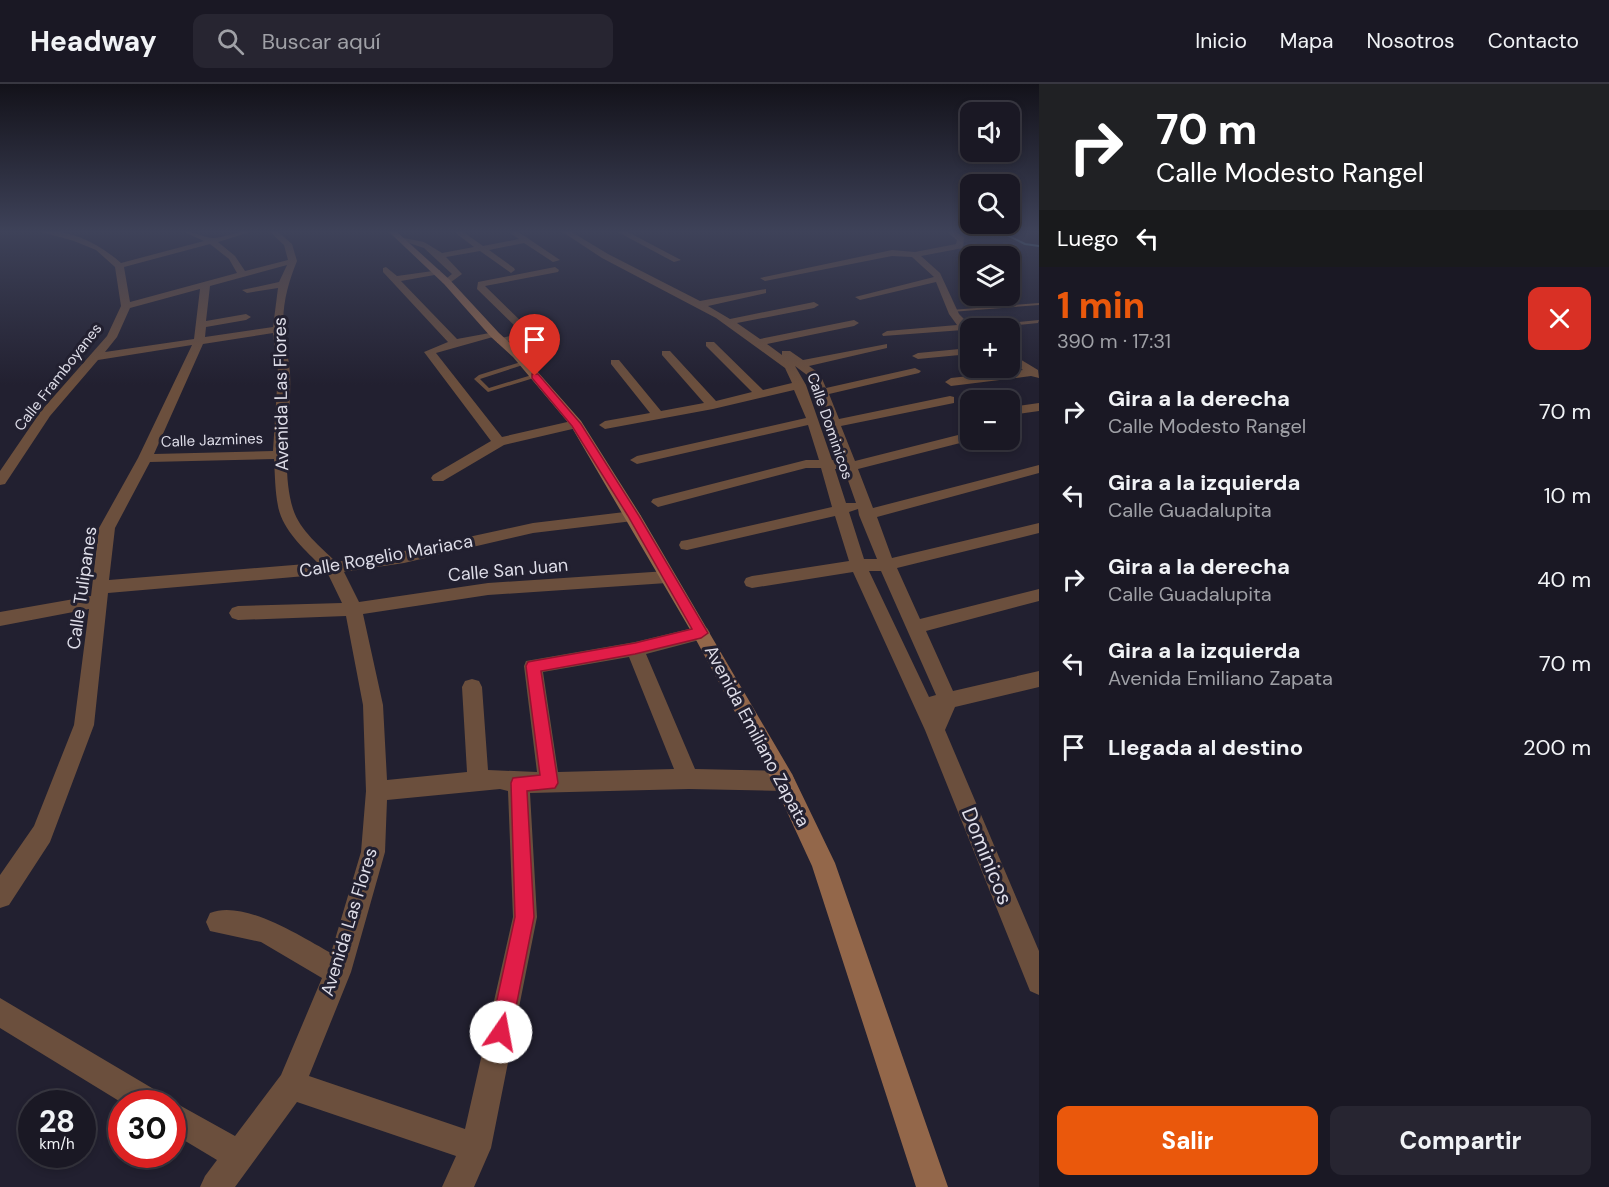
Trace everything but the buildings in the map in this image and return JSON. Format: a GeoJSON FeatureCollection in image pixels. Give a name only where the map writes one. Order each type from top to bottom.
{"type":"FeatureCollection","features":[{"type":"Feature","properties":{"kind":"main road","name":"Avenida Emiliano Zapata"},"geometry":{"type":"LineString","coordinates":[[452,282],[498,338],[576,424],[633,516],[784,781],[823,863],[932,1187]]}},
{"type":"Feature","properties":{"kind":"street"},"geometry":{"type":"LineString","coordinates":[[122,282],[126,306],[214,282]]}},
{"type":"Feature","properties":{"kind":"street"},"geometry":{"type":"LineString","coordinates":[[398,282],[455,343]]}},
{"type":"Feature","properties":{"kind":"street"},"geometry":{"type":"LineString","coordinates":[[487,282],[481,284],[480,287],[528,333],[524,337],[455,343],[429,352],[499,442]]}},
{"type":"Feature","properties":{"kind":"street","name":"Calle Dominicos"},"geometry":{"type":"LineString","coordinates":[[662,282],[734,321],[790,366],[813,420],[858,565],[923,708]]}},
{"type":"Feature","properties":{"kind":"street"},"geometry":{"type":"LineString","coordinates":[[782,285],[793,282]]}},
{"type":"Feature","properties":{"kind":"street"},"geometry":{"type":"LineString","coordinates":[[860,297],[924,282]]}},
{"type":"Feature","properties":{"kind":"street"},"geometry":{"type":"LineString","coordinates":[[940,282],[951,311],[960,320]]}},
{"type":"Feature","properties":{"kind":"street"},"geometry":{"type":"LineString","coordinates":[[247,290],[283,284]]}},
{"type":"Feature","properties":{"kind":"street","name":"Avenida Las Flores"},"geometry":{"type":"LineString","coordinates":[[216,1187],[291,1084],[338,972],[373,852],[377,790],[374,705],[353,609],[333,568],[305,541],[289,518],[285,507],[280,454],[284,372],[278,329],[283,284]]}},
{"type":"Feature","properties":{"kind":"street","name":"Calle Tulipanes"},"geometry":{"type":"LineString","coordinates":[[0,896],[42,834],[84,725],[107,528],[145,458],[200,333],[206,285]]}},
{"type":"Feature","properties":{"kind":"street"},"geometry":{"type":"LineString","coordinates":[[703,304],[763,291]]}},
{"type":"Feature","properties":{"kind":"street"},"geometry":{"type":"LineString","coordinates":[[734,321],[814,305]]}},
{"type":"Feature","properties":{"kind":"street","name":"Calle Framboyanes"},"geometry":{"type":"LineString","coordinates":[[0,481],[45,414],[112,337],[126,306]]}},
{"type":"Feature","properties":{"kind":"street"},"geometry":{"type":"LineString","coordinates":[[95,357],[200,333],[246,317]]}},
{"type":"Feature","properties":{"kind":"street"},"geometry":{"type":"LineString","coordinates":[[763,342],[854,323]]}},
{"type":"Feature","properties":{"kind":"street"},"geometry":{"type":"LineString","coordinates":[[200,333],[278,329]]}},
{"type":"Feature","properties":{"kind":"street"},"geometry":{"type":"LineString","coordinates":[[887,334],[960,330]]}},
{"type":"Feature","properties":{"kind":"street","name":"Calle Dominicos"},"geometry":{"type":"LineString","coordinates":[[763,342],[801,364],[816,376],[887,565],[948,700]]}},
{"type":"Feature","properties":{"kind":"street"},"geometry":{"type":"LineString","coordinates":[[710,344],[760,394]]}},
{"type":"Feature","properties":{"kind":"street"},"geometry":{"type":"LineString","coordinates":[[801,364],[883,346]]}},
{"type":"Feature","properties":{"kind":"street"},"geometry":{"type":"LineString","coordinates":[[918,356],[960,352]]}},
{"type":"Feature","properties":{"kind":"street"},"geometry":{"type":"LineString","coordinates":[[666,353],[713,405]]}},
{"type":"Feature","properties":{"kind":"street"},"geometry":{"type":"LineString","coordinates":[[615,362],[658,415]]}},
{"type":"Feature","properties":{"kind":"street"},"geometry":{"type":"LineString","coordinates":[[1020,363],[1036,374]]}},
{"type":"Feature","properties":{"kind":"street"},"geometry":{"type":"LineString","coordinates":[[823,392],[915,371]]}},
{"type":"Feature","properties":{"kind":"street"},"geometry":{"type":"LineString","coordinates":[[951,382],[1036,374]]}},
{"type":"Feature","properties":{"kind":"street"},"geometry":{"type":"LineString","coordinates":[[605,425],[713,405],[800,385]]}},
{"type":"Feature","properties":{"kind":"street"},"geometry":{"type":"LineString","coordinates":[[834,424],[950,400]]}},
{"type":"Feature","properties":{"kind":"street"},"geometry":{"type":"LineString","coordinates":[[1020,410],[1039,407]]}},
{"type":"Feature","properties":{"kind":"street"},"geometry":{"type":"LineString","coordinates":[[637,460],[813,420]]}},
{"type":"Feature","properties":{"kind":"street"},"geometry":{"type":"LineString","coordinates":[[438,478],[499,442],[576,424]]}},
{"type":"Feature","properties":{"kind":"street"},"geometry":{"type":"LineString","coordinates":[[658,502],[806,464],[849,465],[960,438]]}},
{"type":"Feature","properties":{"kind":"street","name":"Calle Jazmines"},"geometry":{"type":"LineString","coordinates":[[145,458],[280,454]]}},
{"type":"Feature","properties":{"kind":"street"},"geometry":{"type":"LineString","coordinates":[[687,545],[841,508],[865,510],[1039,469]]}},
{"type":"Feature","properties":{"kind":"street","name":"Calle Rogelio Mariaca"},"geometry":{"type":"LineString","coordinates":[[0,619],[99,594],[333,568],[404,557],[533,528],[633,516]]}},
{"type":"Feature","properties":{"kind":"street"},"geometry":{"type":"LineString","coordinates":[[752,582],[858,565],[887,565],[1039,528]]}},
{"type":"Feature","properties":{"kind":"street","name":"Calle San Juan"},"geometry":{"type":"LineString","coordinates":[[238,614],[353,609],[488,589],[667,577]]}},
{"type":"Feature","properties":{"kind":"street"},"geometry":{"type":"LineString","coordinates":[[915,627],[1039,595]]}},
{"type":"Feature","properties":{"kind":"street"},"geometry":{"type":"LineString","coordinates":[[549,783],[533,666],[635,649],[701,633]]}},
{"type":"Feature","properties":{"kind":"street"},"geometry":{"type":"LineString","coordinates":[[635,649],[689,779]]}},
{"type":"Feature","properties":{"kind":"street"},"geometry":{"type":"LineString","coordinates":[[923,708],[1039,679]]}},
{"type":"Feature","properties":{"kind":"street"},"geometry":{"type":"LineString","coordinates":[[472,687],[478,781]]}},
{"type":"Feature","properties":{"kind":"street"},"geometry":{"type":"LineString","coordinates":[[935,730],[948,700]]}},
{"type":"Feature","properties":{"kind":"street","name":"Dominicos"},"geometry":{"type":"LineString","coordinates":[[923,708],[935,730],[1039,982]]}},
{"type":"Feature","properties":{"kind":"street"},"geometry":{"type":"LineString","coordinates":[[377,790],[500,779],[519,783],[689,779],[784,781]]}},
{"type":"Feature","properties":{"kind":"street"},"geometry":{"type":"LineString","coordinates":[[458,1187],[476,1148],[525,917],[519,783]]}},
{"type":"Feature","properties":{"kind":"street"},"geometry":{"type":"LineString","coordinates":[[219,922],[265,930],[338,972]]}},
{"type":"Feature","properties":{"kind":"street"},"geometry":{"type":"LineString","coordinates":[[0,1012],[129,1090]]}},
{"type":"Feature","properties":{"kind":"street"},"geometry":{"type":"LineString","coordinates":[[291,1084],[476,1148]]}},
{"type":"Feature","properties":{"kind":"street"},"geometry":{"type":"LineString","coordinates":[[186,1124],[239,1156]]}},
{"type":"Feature","properties":{"kind":"lane"},"geometry":{"type":"LineString","coordinates":[[951,311],[1039,304]]}},
{"type":"Feature","properties":{"kind":"lane"},"geometry":{"type":"LineString","coordinates":[[1020,323],[1038,321]]}},
{"type":"Feature","properties":{"kind":"lane"},"geometry":{"type":"LineString","coordinates":[[529,370],[488,390],[477,379],[481,376],[529,370]]}},
{"type":"Feature","properties":{"kind":"route"},"geometry":{"type":"LineString","coordinates":[[501,1032],[525,917],[519,783],[549,783],[533,666],[635,649],[701,633],[576,424],[535,376]]}}]}
